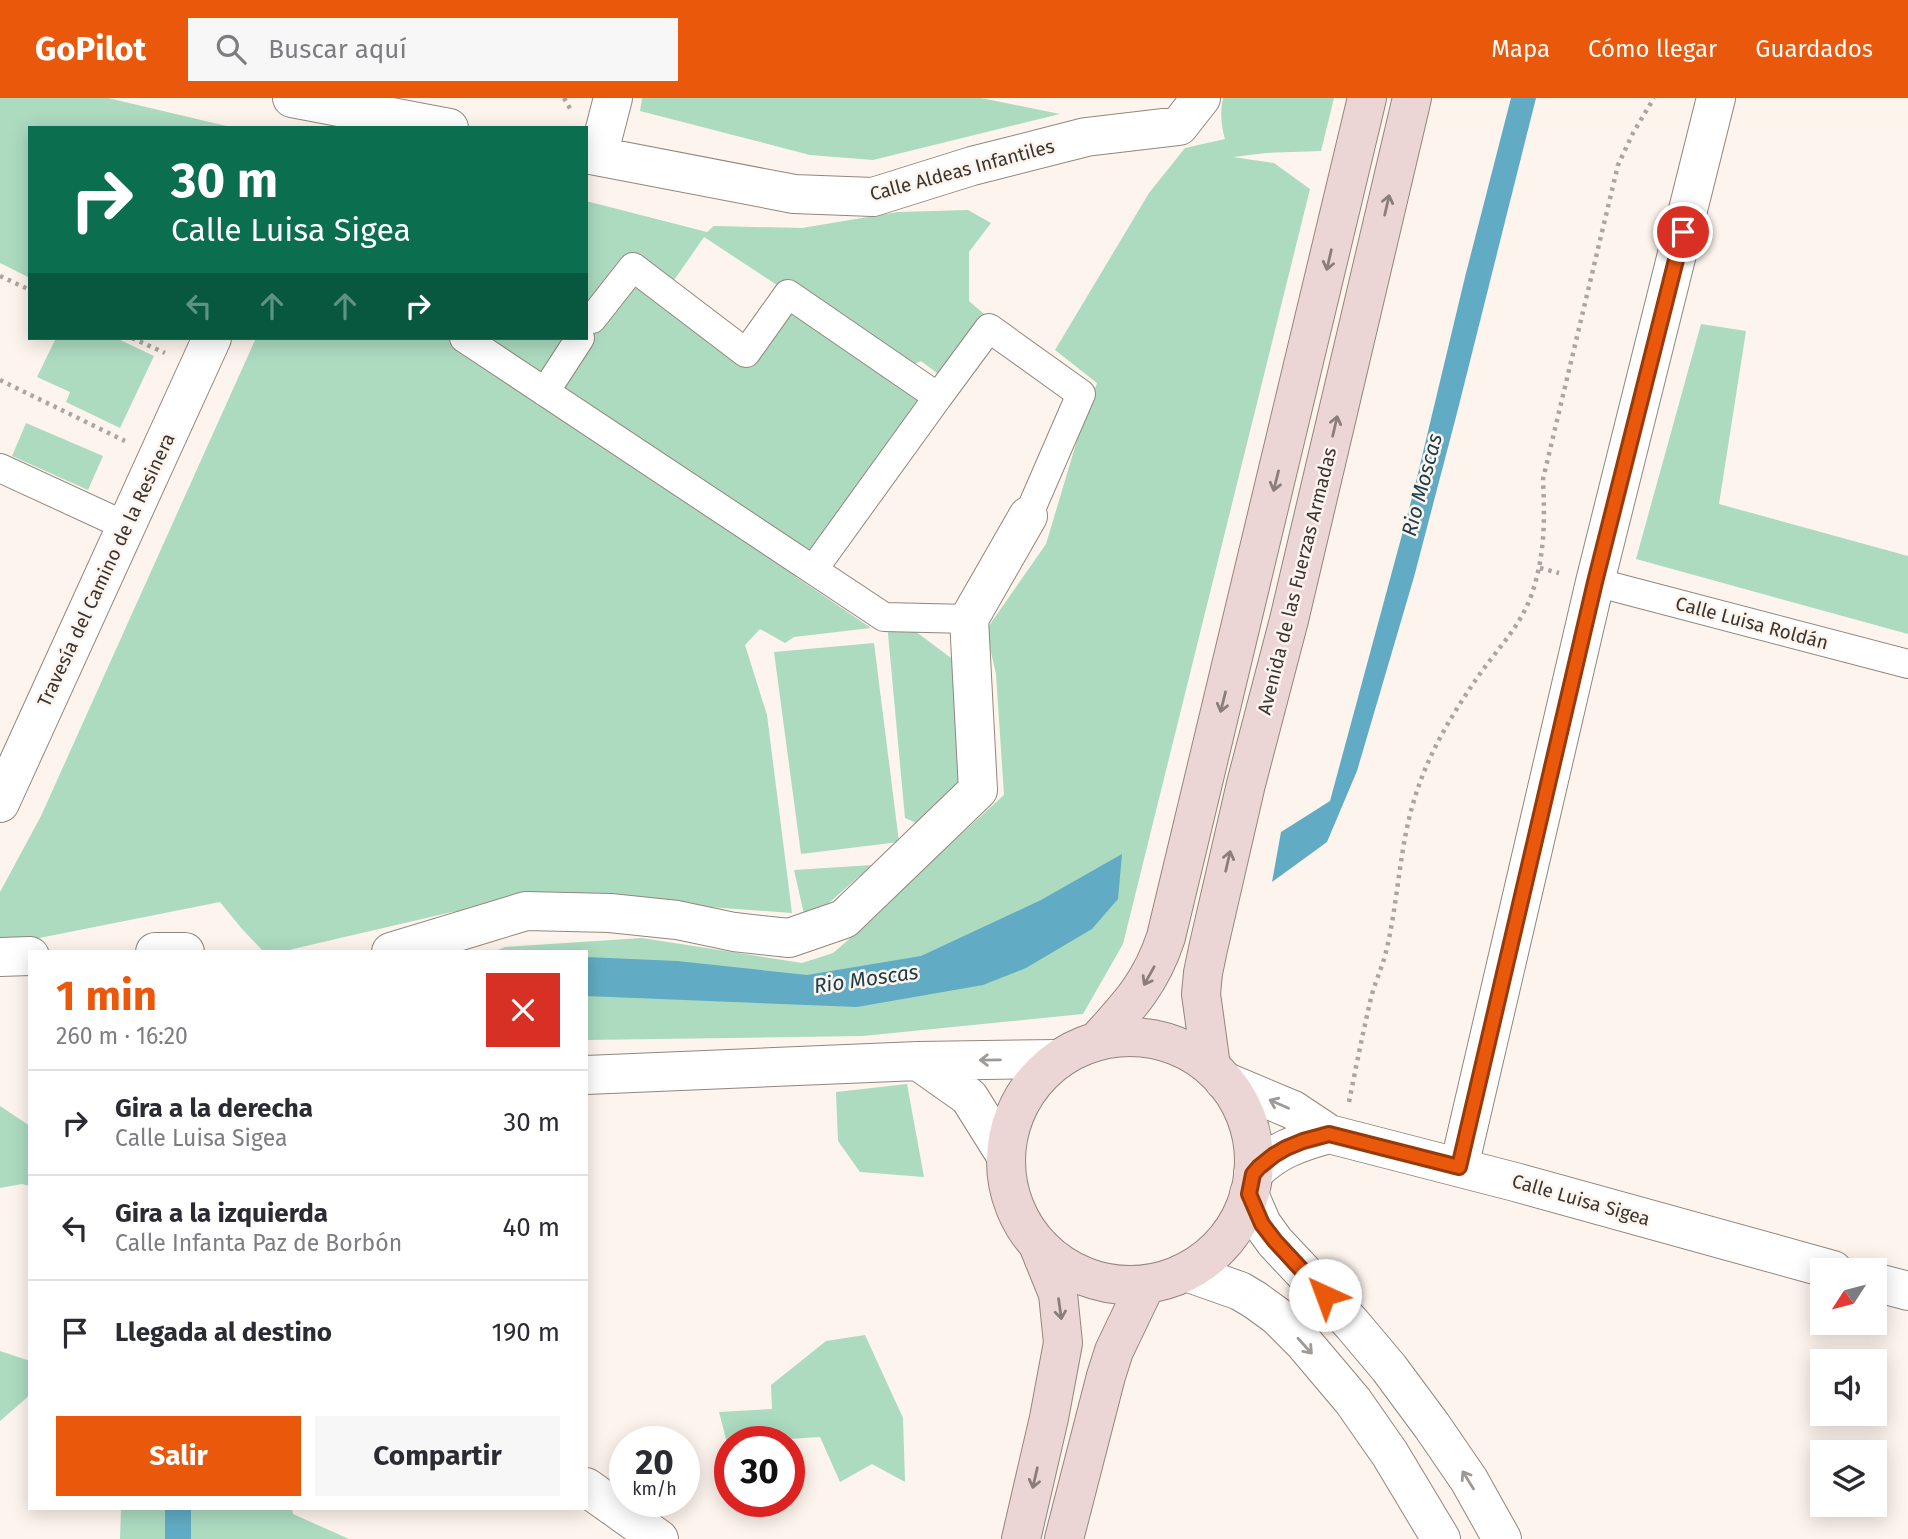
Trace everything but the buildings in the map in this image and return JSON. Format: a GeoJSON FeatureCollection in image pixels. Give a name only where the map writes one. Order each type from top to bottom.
{"type":"FeatureCollection","features":[{"type":"Feature","properties":{"kind":"main road"},"geometry":{"type":"LineString","coordinates":[[1097,1041],[1139,993],[1159,957],[1166,937],[1367,98]]}},
{"type":"Feature","properties":{"kind":"main road","name":"Avenida de las Fuerzas Armadas"},"geometry":{"type":"LineString","coordinates":[[1218,1074],[1201,994],[1203,973],[1412,98]]}},
{"type":"Feature","properties":{"kind":"main road"},"geometry":{"type":"LineString","coordinates":[[1021,1539],[1063,1343],[1058,1294],[1038,1245],[1013,1204],[1009,1188],[1006,1156],[1008,1137],[1020,1102],[1031,1085],[1059,1059],[1077,1048],[1097,1041],[1126,1037],[1155,1040],[1183,1049],[1218,1074],[1243,1110],[1253,1152],[1251,1184],[1242,1214],[1219,1247],[1186,1272],[1167,1280],[1129,1285],[1096,1281],[1064,1267],[1038,1245]]}},
{"type":"Feature","properties":{"kind":"main road"},"geometry":{"type":"LineString","coordinates":[[1064,1539],[1114,1351],[1146,1284]]}},
{"type":"Feature","properties":{"kind":"street"},"geometry":{"type":"LineString","coordinates":[[592,155],[612,98]]}},
{"type":"Feature","properties":{"kind":"street","name":"Calle Aldeas Infantiles"},"geometry":{"type":"LineString","coordinates":[[592,155],[794,194],[873,197],[972,166],[1086,137],[1180,126],[1201,98]]}},
{"type":"Feature","properties":{"kind":"street"},"geometry":{"type":"LineString","coordinates":[[1459,1167],[1595,582],[1716,98]]}},
{"type":"Feature","properties":{"kind":"street"},"geometry":{"type":"LineString","coordinates":[[307,110],[433,126]]}},
{"type":"Feature","properties":{"kind":"street"},"geometry":{"type":"LineString","coordinates":[[588,323],[633,267],[746,353],[788,294],[938,397]]}},
{"type":"Feature","properties":{"kind":"street"},"geometry":{"type":"LineString","coordinates":[[398,950],[526,911],[610,913],[677,919],[734,932],[789,938],[844,919],[978,790],[969,619],[1028,516],[1081,394],[989,328],[813,570]]}},
{"type":"Feature","properties":{"kind":"street","name":"Travesía del Camino de la Resinera"},"geometry":{"type":"LineString","coordinates":[[0,803],[211,340]]}},
{"type":"Feature","properties":{"kind":"street"},"geometry":{"type":"LineString","coordinates":[[467,340],[884,617],[969,619]]}},
{"type":"Feature","properties":{"kind":"street"},"geometry":{"type":"LineString","coordinates":[[545,392],[577,340]]}},
{"type":"Feature","properties":{"kind":"street"},"geometry":{"type":"LineString","coordinates":[[0,468],[126,526]]}},
{"type":"Feature","properties":{"kind":"street","name":"Calle Luisa Roldán"},"geometry":{"type":"LineString","coordinates":[[1595,582],[1908,664]]}},
{"type":"Feature","properties":{"kind":"street"},"geometry":{"type":"LineString","coordinates":[[0,957],[28,956]]}},
{"type":"Feature","properties":{"kind":"street"},"geometry":{"type":"LineString","coordinates":[[588,1074],[918,1061],[1059,1059]]}},
{"type":"Feature","properties":{"kind":"street"},"geometry":{"type":"LineString","coordinates":[[918,1061],[969,1097],[1006,1156]]}},
{"type":"Feature","properties":{"kind":"street","name":"Calle Luisa Sigea"},"geometry":{"type":"LineString","coordinates":[[1218,1074],[1293,1110],[1338,1121],[1459,1167],[1810,1264]]}},
{"type":"Feature","properties":{"kind":"street"},"geometry":{"type":"LineString","coordinates":[[1338,1121],[1266,1160],[1251,1184],[1262,1224],[1390,1368],[1469,1480],[1502,1539]]}},
{"type":"Feature","properties":{"kind":"street"},"geometry":{"type":"LineString","coordinates":[[1186,1272],[1240,1291],[1277,1316],[1304,1343],[1353,1401],[1390,1454],[1441,1539]]}},
{"type":"Feature","properties":{"kind":"street"},"geometry":{"type":"LineString","coordinates":[[1887,1285],[1908,1291]]}},
{"type":"Feature","properties":{"kind":"street"},"geometry":{"type":"LineString","coordinates":[[588,1488],[659,1539]]}},
{"type":"Feature","properties":{"kind":"path"},"geometry":{"type":"LineString","coordinates":[[564,98],[575,116]]}},
{"type":"Feature","properties":{"kind":"path"},"geometry":{"type":"LineString","coordinates":[[1338,1121],[1386,952],[1405,839],[1417,790],[1452,719],[1477,678],[1513,631],[1529,601],[1539,568],[1545,525],[1543,479],[1618,165],[1654,98]]}},
{"type":"Feature","properties":{"kind":"path"},"geometry":{"type":"LineString","coordinates":[[0,276],[28,289]]}},
{"type":"Feature","properties":{"kind":"path"},"geometry":{"type":"LineString","coordinates":[[0,380],[158,457]]}},
{"type":"Feature","properties":{"kind":"green space"},"geometry":{"type":"Polygon","coordinates":[[[0,98],[108,98],[227,126],[28,126],[28,277],[0,263],[0,98]]]}},
{"type":"Feature","properties":{"kind":"green space"},"geometry":{"type":"Polygon","coordinates":[[[642,98],[981,98],[1060,114],[873,160],[810,155],[640,111],[642,98]]]}},
{"type":"Feature","properties":{"kind":"green space"},"geometry":{"type":"Polygon","coordinates":[[[1223,98],[1334,98],[1321,151],[1233,157],[1274,163],[1310,189],[1123,944],[1083,1014],[863,1036],[588,1040],[588,950],[498,950],[505,947],[642,938],[802,963],[833,953],[1004,795],[996,674],[986,630],[1046,544],[1097,383],[1055,350],[1149,193],[1185,148],[1225,139],[1221,108],[1223,98]]]}},
{"type":"Feature","properties":{"kind":"green space"},"geometry":{"type":"Polygon","coordinates":[[[588,202],[707,232],[714,226],[802,228],[898,212],[968,210],[991,223],[969,252],[969,301],[984,314],[941,376],[921,361],[909,367],[938,397],[823,551],[796,577],[871,628],[794,637],[785,643],[760,629],[745,645],[767,715],[792,913],[611,900],[452,912],[289,950],[262,950],[220,902],[19,942],[0,940],[0,892],[41,816],[255,340],[588,340],[588,202]],[[704,237],[670,286],[748,348],[780,287],[704,237]]]}},
{"type":"Feature","properties":{"kind":"green space"},"geometry":{"type":"Polygon","coordinates":[[[1701,324],[1746,331],[1719,504],[1908,556],[1908,634],[1636,559],[1701,324]]]}},
{"type":"Feature","properties":{"kind":"green space"},"geometry":{"type":"Polygon","coordinates":[[[55,340],[120,340],[154,356],[120,428],[66,402],[70,392],[37,377],[55,340]]]}},
{"type":"Feature","properties":{"kind":"green space"},"geometry":{"type":"Polygon","coordinates":[[[26,423],[103,456],[88,490],[12,456],[26,423]]]}},
{"type":"Feature","properties":{"kind":"green space"},"geometry":{"type":"Polygon","coordinates":[[[887,623],[911,628],[963,667],[960,790],[921,825],[905,818],[887,623]]]}},
{"type":"Feature","properties":{"kind":"green space"},"geometry":{"type":"Polygon","coordinates":[[[874,643],[899,842],[801,854],[774,652],[874,643]]]}},
{"type":"Feature","properties":{"kind":"green space"},"geometry":{"type":"Polygon","coordinates":[[[872,865],[806,923],[794,870],[872,865]]]}},
{"type":"Feature","properties":{"kind":"green space"},"geometry":{"type":"Polygon","coordinates":[[[907,1084],[924,1177],[860,1172],[838,1141],[836,1092],[907,1084]]]}},
{"type":"Feature","properties":{"kind":"green space"},"geometry":{"type":"Polygon","coordinates":[[[0,1106],[28,1125],[28,1186],[0,1188],[0,1106]]]}},
{"type":"Feature","properties":{"kind":"green space"},"geometry":{"type":"Polygon","coordinates":[[[865,1335],[903,1418],[905,1482],[872,1464],[840,1482],[820,1437],[805,1438],[805,1426],[723,1426],[719,1412],[772,1409],[771,1385],[826,1341],[865,1335]]]}},
{"type":"Feature","properties":{"kind":"green space"},"geometry":{"type":"Polygon","coordinates":[[[0,1351],[28,1359],[28,1397],[0,1421],[0,1351]]]}},
{"type":"Feature","properties":{"kind":"green space"},"geometry":{"type":"Polygon","coordinates":[[[121,1510],[292,1510],[293,1514],[349,1539],[120,1539],[121,1510]]]}},
{"type":"Feature","properties":{"kind":"water","name":"Rio Moscas"},"geometry":{"type":"Polygon","coordinates":[[[1511,98],[1536,98],[1414,577],[1357,771],[1327,842],[1272,882],[1281,832],[1330,801],[1413,494],[1511,98]]]}},
{"type":"Feature","properties":{"kind":"water","name":"Rio Moscas"},"geometry":{"type":"Polygon","coordinates":[[[1122,854],[1118,899],[1092,929],[1026,968],[983,985],[857,1007],[588,996],[588,957],[677,961],[807,975],[921,956],[1041,900],[1122,854]]]}},
{"type":"Feature","properties":{"kind":"water"},"geometry":{"type":"Polygon","coordinates":[[[165,1510],[191,1510],[191,1539],[165,1539],[165,1510]]]}},
{"type":"Feature","properties":{"kind":"route"},"geometry":{"type":"LineString","coordinates":[[1325,1295],[1262,1224],[1249,1194],[1253,1174],[1266,1160],[1286,1148],[1329,1134],[1459,1167],[1595,582],[1683,232]]}}]}
